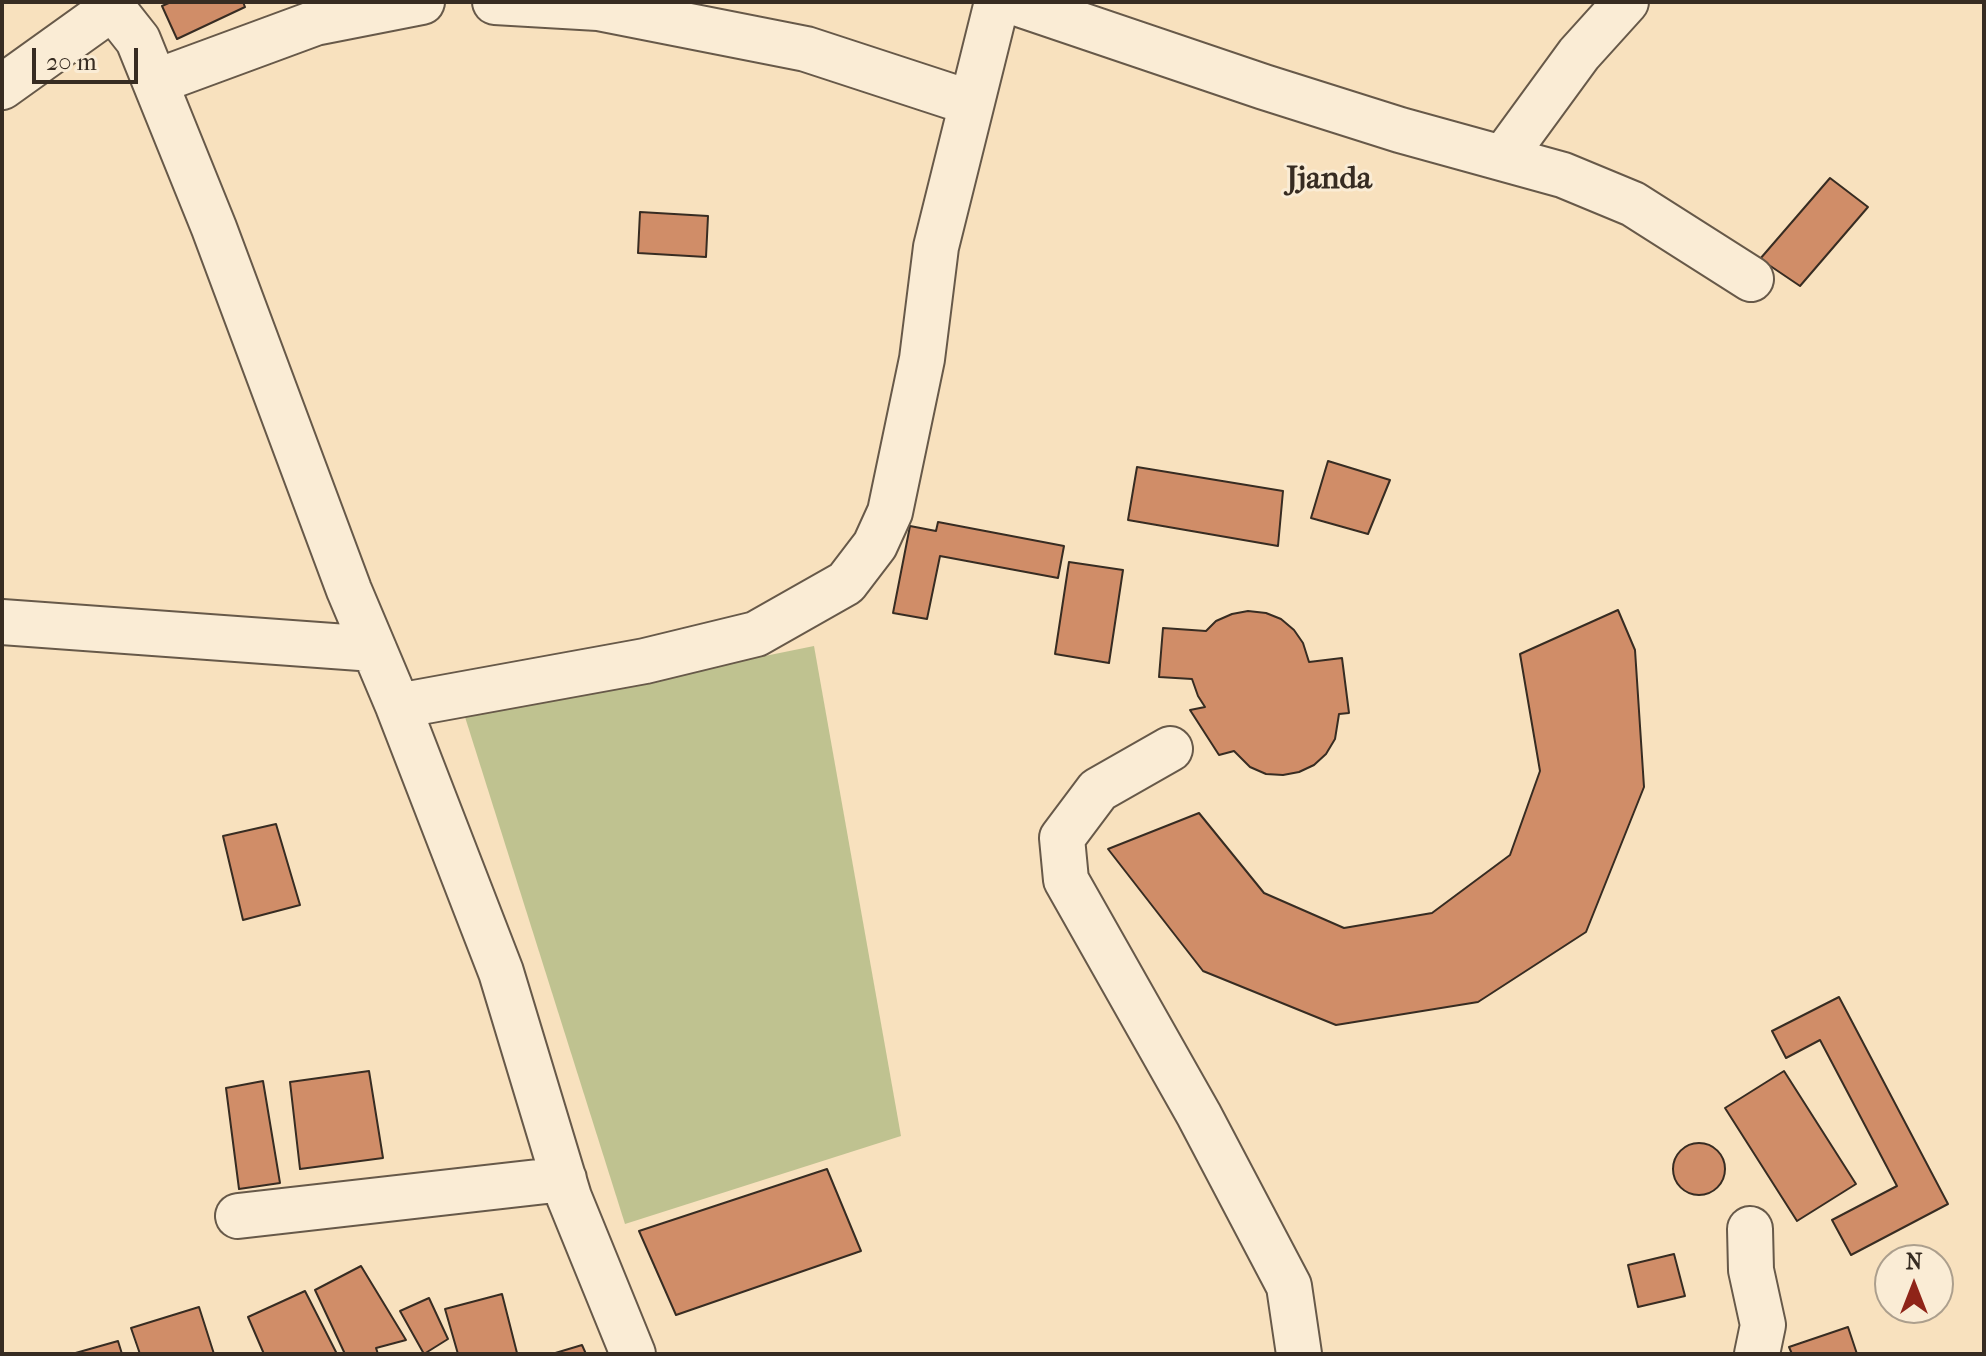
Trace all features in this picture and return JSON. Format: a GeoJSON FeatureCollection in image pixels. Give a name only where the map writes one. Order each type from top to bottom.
{"type":"FeatureCollection","features":[{"type":"Feature","properties":{"kind":"street"},"geometry":{"type":"LineString","coordinates":[[155,82],[315,23],[422,2]]}},
{"type":"Feature","properties":{"kind":"street"},"geometry":{"type":"LineString","coordinates":[[495,2],[598,8],[806,49],[971,103]]}},
{"type":"Feature","properties":{"kind":"street"},"geometry":{"type":"LineString","coordinates":[[398,706],[645,661],[756,634],[846,583],[875,545],[890,512],[922,359],[936,247],[997,2]]}},
{"type":"Feature","properties":{"kind":"street"},"geometry":{"type":"LineString","coordinates":[[1013,2],[1264,87],[1563,175],[1633,204],[1751,279]]}},
{"type":"Feature","properties":{"kind":"street"},"geometry":{"type":"LineString","coordinates":[[1503,158],[1579,54],[1626,2]]}},
{"type":"Feature","properties":{"kind":"street"},"geometry":{"type":"LineString","coordinates":[[2,87],[110,6],[138,40],[214,228],[349,590],[398,706],[501,972],[564,1179],[633,1354]]}},
{"type":"Feature","properties":{"kind":"street"},"geometry":{"type":"LineString","coordinates":[[2,622],[374,649]]}},
{"type":"Feature","properties":{"kind":"street"},"geometry":{"type":"LineString","coordinates":[[1170,749],[1098,790],[1062,838],[1066,880],[1199,1115],[1289,1286],[1299,1354]]}},
{"type":"Feature","properties":{"kind":"street"},"geometry":{"type":"LineString","coordinates":[[238,1216],[564,1179]]}},
{"type":"Feature","properties":{"kind":"street"},"geometry":{"type":"LineString","coordinates":[[1750,1229],[1751,1270],[1763,1325],[1757,1354]]}},
{"type":"Feature","properties":{"kind":"green space"},"geometry":{"type":"Polygon","coordinates":[[[814,646],[901,1136],[625,1224],[465,717],[814,646]]]}},
{"type":"Feature","properties":{"kind":"building"},"geometry":{"type":"Polygon","coordinates":[[[171,2],[243,2],[245,7],[177,39],[162,6],[171,2]]]}},
{"type":"Feature","properties":{"kind":"building"},"geometry":{"type":"Polygon","coordinates":[[[1830,178],[1868,207],[1800,286],[1760,259],[1830,178]]]}},
{"type":"Feature","properties":{"kind":"building"},"geometry":{"type":"Polygon","coordinates":[[[640,212],[708,216],[706,257],[638,253],[640,212]]]}},
{"type":"Feature","properties":{"kind":"building"},"geometry":{"type":"Polygon","coordinates":[[[1328,461],[1390,480],[1368,534],[1311,518],[1328,461]]]}},
{"type":"Feature","properties":{"kind":"building"},"geometry":{"type":"Polygon","coordinates":[[[1137,467],[1283,491],[1278,546],[1128,520],[1137,467]]]}},
{"type":"Feature","properties":{"kind":"building"},"geometry":{"type":"Polygon","coordinates":[[[938,522],[1064,546],[1058,578],[940,556],[927,619],[893,613],[910,526],[936,531],[938,522]]]}},
{"type":"Feature","properties":{"kind":"building"},"geometry":{"type":"Polygon","coordinates":[[[1069,562],[1123,570],[1109,663],[1055,654],[1069,562]]]}},
{"type":"Feature","properties":{"kind":"building"},"geometry":{"type":"Polygon","coordinates":[[[1618,610],[1635,650],[1644,787],[1586,932],[1478,1002],[1336,1025],[1203,971],[1108,849],[1199,813],[1264,893],[1344,928],[1432,913],[1510,855],[1540,771],[1520,654],[1618,610]]]}},
{"type":"Feature","properties":{"kind":"building"},"geometry":{"type":"Polygon","coordinates":[[[1248,611],[1281,619],[1303,643],[1309,662],[1342,658],[1349,713],[1339,714],[1335,739],[1326,754],[1314,765],[1299,772],[1266,774],[1250,767],[1234,751],[1219,755],[1190,710],[1205,707],[1192,679],[1159,677],[1163,628],[1206,631],[1216,621],[1248,611]]]}},
{"type":"Feature","properties":{"kind":"building"},"geometry":{"type":"Polygon","coordinates":[[[276,824],[300,905],[243,920],[223,836],[276,824]]]}},
{"type":"Feature","properties":{"kind":"building"},"geometry":{"type":"Polygon","coordinates":[[[1839,997],[1948,1204],[1851,1255],[1832,1220],[1897,1186],[1820,1040],[1786,1058],[1772,1031],[1839,997]]]}},
{"type":"Feature","properties":{"kind":"building"},"geometry":{"type":"Polygon","coordinates":[[[369,1071],[383,1158],[300,1169],[290,1082],[369,1071]]]}},
{"type":"Feature","properties":{"kind":"building"},"geometry":{"type":"Polygon","coordinates":[[[1784,1071],[1856,1184],[1797,1221],[1725,1108],[1784,1071]]]}},
{"type":"Feature","properties":{"kind":"building"},"geometry":{"type":"Polygon","coordinates":[[[263,1081],[280,1183],[239,1189],[226,1088],[263,1081]]]}},
{"type":"Feature","properties":{"kind":"building"},"geometry":{"type":"Polygon","coordinates":[[[1699,1143],[1717,1151],[1725,1169],[1717,1187],[1699,1195],[1681,1187],[1673,1169],[1681,1151],[1699,1143]]]}},
{"type":"Feature","properties":{"kind":"building"},"geometry":{"type":"Polygon","coordinates":[[[827,1169],[861,1251],[676,1315],[639,1231],[827,1169]]]}},
{"type":"Feature","properties":{"kind":"building"},"geometry":{"type":"Polygon","coordinates":[[[1674,1254],[1685,1296],[1638,1307],[1628,1265],[1674,1254]]]}},
{"type":"Feature","properties":{"kind":"building"},"geometry":{"type":"Polygon","coordinates":[[[361,1266],[406,1340],[376,1348],[378,1354],[345,1354],[315,1290],[361,1266]]]}},
{"type":"Feature","properties":{"kind":"building"},"geometry":{"type":"Polygon","coordinates":[[[305,1291],[337,1354],[264,1354],[248,1317],[305,1291]]]}},
{"type":"Feature","properties":{"kind":"building"},"geometry":{"type":"Polygon","coordinates":[[[502,1294],[517,1353],[458,1354],[445,1309],[502,1294]]]}},
{"type":"Feature","properties":{"kind":"building"},"geometry":{"type":"Polygon","coordinates":[[[429,1298],[448,1339],[424,1354],[400,1311],[429,1298]]]}},
{"type":"Feature","properties":{"kind":"building"},"geometry":{"type":"Polygon","coordinates":[[[199,1307],[214,1354],[140,1354],[131,1328],[199,1307]]]}},
{"type":"Feature","properties":{"kind":"building"},"geometry":{"type":"Polygon","coordinates":[[[1848,1327],[1857,1354],[1792,1354],[1789,1347],[1848,1327]]]}},
{"type":"Feature","properties":{"kind":"building"},"geometry":{"type":"Polygon","coordinates":[[[118,1341],[122,1354],[72,1354],[118,1341]]]}},
{"type":"Feature","properties":{"kind":"building"},"geometry":{"type":"Polygon","coordinates":[[[582,1345],[586,1354],[552,1354],[582,1345]]]}},
{"type":"Feature","properties":{"kind":"district","name":"Jjanda"},"geometry":{"type":"Point","coordinates":[1329,180]}}]}
